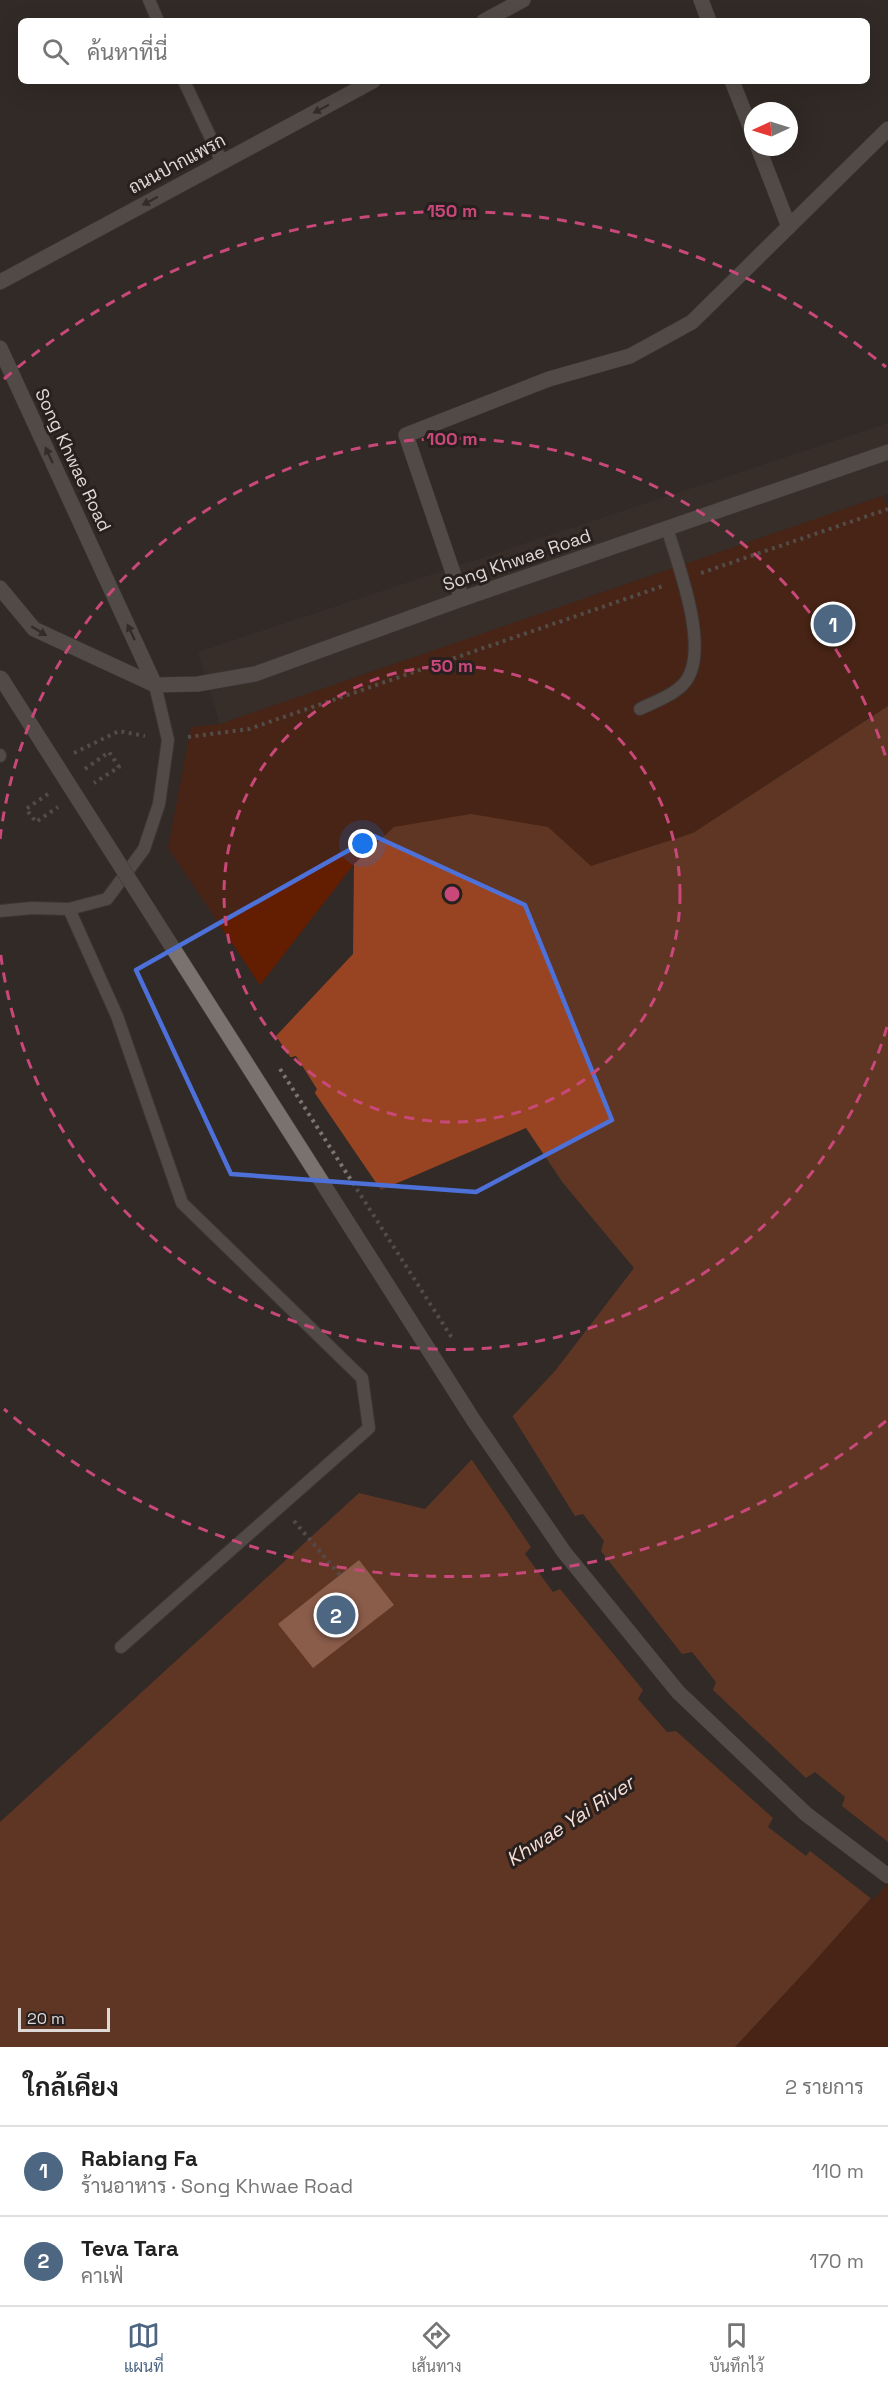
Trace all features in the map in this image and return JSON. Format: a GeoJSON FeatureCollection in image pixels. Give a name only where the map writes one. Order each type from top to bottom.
{"type":"FeatureCollection","features":[{"type":"Feature","properties":{"kind":"street"},"geometry":{"type":"LineString","coordinates":[[490,18],[523,0]]}},
{"type":"Feature","properties":{"kind":"street"},"geometry":{"type":"LineString","coordinates":[[701,0],[708,18]]}},
{"type":"Feature","properties":{"kind":"street","name":"ถนนปากแพรก"},"geometry":{"type":"LineString","coordinates":[[0,282],[367,84]]}},
{"type":"Feature","properties":{"kind":"street"},"geometry":{"type":"LineString","coordinates":[[733,84],[744,111]]}},
{"type":"Feature","properties":{"kind":"street"},"geometry":{"type":"LineString","coordinates":[[462,599],[406,435],[549,379],[630,356],[692,322],[888,129]]}},
{"type":"Feature","properties":{"kind":"street"},"geometry":{"type":"LineString","coordinates":[[761,156],[789,227]]}},
{"type":"Feature","properties":{"kind":"street","name":"Song Khwae Road"},"geometry":{"type":"LineString","coordinates":[[0,348],[155,685]]}},
{"type":"Feature","properties":{"kind":"street","name":"Song Khwae Road"},"geometry":{"type":"LineString","coordinates":[[0,588],[34,629],[155,685],[198,684],[255,675],[462,599],[888,452]]}},
{"type":"Feature","properties":{"kind":"street"},"geometry":{"type":"LineString","coordinates":[[1,677],[474,1421],[564,1552],[678,1692],[807,1814],[888,1876]]}},
{"type":"Feature","properties":{"kind":"lane"},"geometry":{"type":"LineString","coordinates":[[149,0],[157,18]]}},
{"type":"Feature","properties":{"kind":"lane"},"geometry":{"type":"LineString","coordinates":[[185,84],[222,162]]}},
{"type":"Feature","properties":{"kind":"lane"},"geometry":{"type":"LineString","coordinates":[[640,709],[678,689],[689,677],[695,656],[693,628],[683,579],[667,528]]}},
{"type":"Feature","properties":{"kind":"lane"},"geometry":{"type":"LineString","coordinates":[[0,911],[69,909],[107,899],[144,849],[159,804],[168,740],[155,685]]}},
{"type":"Feature","properties":{"kind":"lane"},"geometry":{"type":"LineString","coordinates":[[69,909],[117,1016],[182,1203],[362,1378],[369,1428],[121,1647]]}},
{"type":"Feature","properties":{"kind":"path"},"geometry":{"type":"LineString","coordinates":[[91,786],[119,767],[109,752],[83,770],[72,754],[119,731],[168,740],[249,729],[888,509]]}},
{"type":"Feature","properties":{"kind":"path"},"geometry":{"type":"LineString","coordinates":[[57,788],[26,809],[36,822],[66,802]]}},
{"type":"Feature","properties":{"kind":"path"},"geometry":{"type":"LineString","coordinates":[[277,1065],[454,1342]]}},
{"type":"Feature","properties":{"kind":"path"},"geometry":{"type":"LineString","coordinates":[[309,1539],[340,1575]]}},
{"type":"Feature","properties":{"kind":"highlighted area"},"geometry":{"type":"Polygon","coordinates":[[[374,836],[525,905],[612,1120],[476,1192],[231,1174],[136,970],[374,836]]]}},
{"type":"Feature","properties":{"kind":"shaded area"},"geometry":{"type":"Polygon","coordinates":[[[888,423],[888,494],[220,724],[198,652],[888,423]]]}},
{"type":"Feature","properties":{"kind":"shaded area"},"geometry":{"type":"Polygon","coordinates":[[[882,496],[888,509],[888,706],[693,833],[591,866],[547,827],[354,864],[260,985],[168,848],[191,727],[220,724],[882,496]]]}},
{"type":"Feature","properties":{"kind":"shaded area"},"geometry":{"type":"Polygon","coordinates":[[[888,1879],[888,2047],[735,2047],[812,1964],[888,1879]]]}},
{"type":"Feature","properties":{"kind":"water","name":"Khwae Yai River"},"geometry":{"type":"Polygon","coordinates":[[[888,706],[888,1879],[735,2047],[0,2047],[0,1822],[359,1493],[425,1509],[555,1371],[634,1268],[563,1183],[526,1128],[381,1190],[276,1036],[353,954],[354,864],[394,827],[471,814],[548,827],[591,866],[693,833],[888,706]]]}},
{"type":"Feature","properties":{"kind":"pier"},"geometry":{"type":"Polygon","coordinates":[[[296,1056],[317,1089],[313,1096],[287,1058],[296,1056]]]}},
{"type":"Feature","properties":{"kind":"pier"},"geometry":{"type":"Polygon","coordinates":[[[511,1414],[575,1516],[583,1514],[604,1541],[601,1551],[682,1654],[692,1652],[716,1682],[713,1690],[806,1778],[815,1772],[845,1797],[842,1806],[888,1842],[888,1883],[873,1900],[810,1851],[806,1856],[768,1827],[773,1818],[676,1731],[667,1732],[638,1699],[643,1690],[560,1589],[553,1592],[525,1554],[531,1547],[470,1457],[511,1414]]]}},
{"type":"Feature","properties":{"kind":"building"},"geometry":{"type":"Polygon","coordinates":[[[359,1560],[394,1605],[313,1668],[278,1624],[359,1560]]]}},
{"type":"Feature","properties":{"kind":"place","name":"Rabiang Fa"},"geometry":{"type":"Point","coordinates":[833,624]}},
{"type":"Feature","properties":{"kind":"place","name":"Teva Tara"},"geometry":{"type":"Point","coordinates":[336,1615]}}]}
